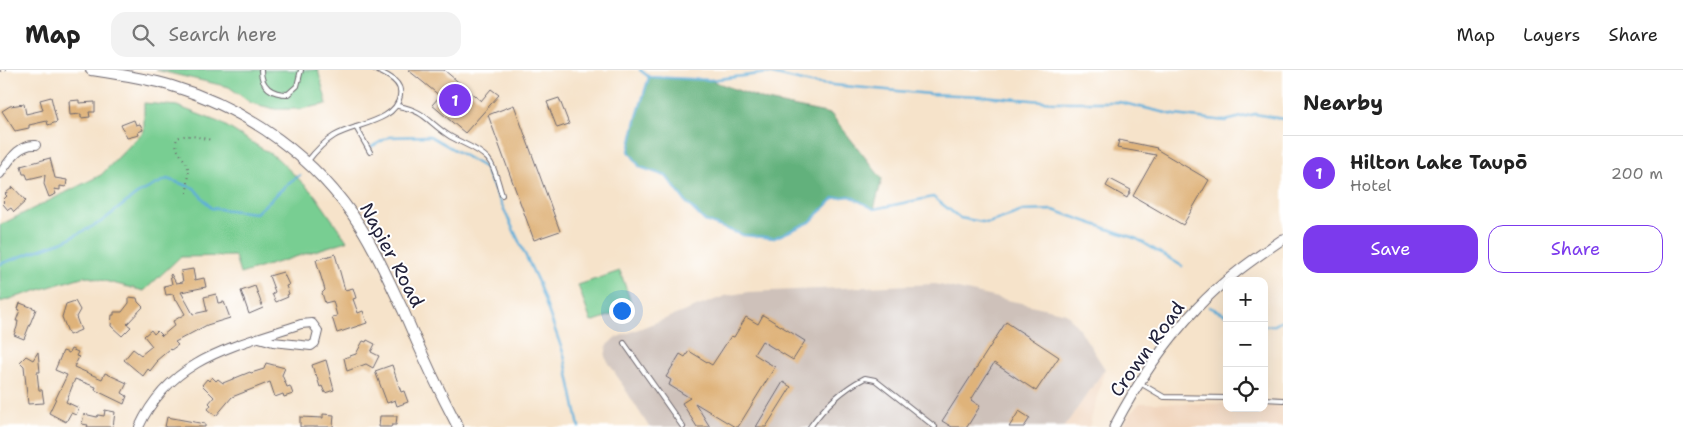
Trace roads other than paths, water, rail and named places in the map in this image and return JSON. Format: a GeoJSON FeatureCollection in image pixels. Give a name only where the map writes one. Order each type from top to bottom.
{"type":"FeatureCollection","features":[{"type":"Feature","properties":{"kind":"main road","name":"Napier Road"},"geometry":{"type":"LineString","coordinates":[[91,70],[148,80],[194,93],[242,114],[282,141],[306,162],[345,204],[374,250],[458,427]]}},
{"type":"Feature","properties":{"kind":"street"},"geometry":{"type":"LineString","coordinates":[[0,174],[19,149],[26,144],[36,145]]}},
{"type":"Feature","properties":{"kind":"street","name":"Crown Road"},"geometry":{"type":"LineString","coordinates":[[1114,427],[1165,346],[1197,308],[1232,276],[1283,239]]}},
{"type":"Feature","properties":{"kind":"street"},"geometry":{"type":"LineString","coordinates":[[139,427],[145,414],[162,391],[177,376],[204,358],[259,338],[301,324],[312,323],[318,331],[315,343],[311,346],[273,342],[259,338]]}},
{"type":"Feature","properties":{"kind":"lane"},"geometry":{"type":"LineString","coordinates":[[262,70],[261,79],[270,90],[288,94],[297,86],[301,70]]}},
{"type":"Feature","properties":{"kind":"lane"},"geometry":{"type":"LineString","coordinates":[[306,162],[334,135],[389,114],[398,106],[401,93],[394,80],[376,70]]}},
{"type":"Feature","properties":{"kind":"lane"},"geometry":{"type":"LineString","coordinates":[[398,106],[420,112],[448,134],[488,159],[502,195]]}},
{"type":"Feature","properties":{"kind":"lane"},"geometry":{"type":"LineString","coordinates":[[356,127],[370,152]]}},
{"type":"Feature","properties":{"kind":"lane"},"geometry":{"type":"LineString","coordinates":[[624,342],[683,427]]}},
{"type":"Feature","properties":{"kind":"lane"},"geometry":{"type":"LineString","coordinates":[[810,427],[819,414],[850,386],[865,378],[875,380],[935,427]]}},
{"type":"Feature","properties":{"kind":"lane"},"geometry":{"type":"LineString","coordinates":[[1140,383],[1164,398],[1223,398]]}},
{"type":"Feature","properties":{"kind":"lane"},"geometry":{"type":"LineString","coordinates":[[1268,399],[1283,400]]}},
{"type":"Feature","properties":{"kind":"waterway"},"geometry":{"type":"LineString","coordinates":[[640,70],[649,77],[710,80],[768,73],[811,83],[930,94],[1054,102],[1119,102],[1175,115],[1225,121],[1255,114],[1283,119]]}},
{"type":"Feature","properties":{"kind":"waterway"},"geometry":{"type":"LineString","coordinates":[[649,77],[629,151],[640,167],[666,176],[686,202],[705,221],[743,235],[774,238],[810,222],[834,198],[850,196],[874,209],[933,197],[960,218],[988,223],[1023,211],[1053,210],[1137,239],[1182,266]]}},
{"type":"Feature","properties":{"kind":"waterway"},"geometry":{"type":"LineString","coordinates":[[371,147],[389,137],[430,136],[484,167],[538,282],[564,355],[579,427]]}},
{"type":"Feature","properties":{"kind":"waterway"},"geometry":{"type":"LineString","coordinates":[[0,264],[64,241],[101,222],[137,194],[167,179],[194,188],[211,208],[256,213],[300,175]]}},
{"type":"Feature","properties":{"kind":"waterway"},"geometry":{"type":"LineString","coordinates":[[1209,307],[1223,313]]}},
{"type":"Feature","properties":{"kind":"waterway"},"geometry":{"type":"LineString","coordinates":[[1268,326],[1275,325],[1283,320]]}},
{"type":"Feature","properties":{"kind":"place","name":"Hilton Lake Taupō"},"geometry":{"type":"Point","coordinates":[455,100]}}]}
